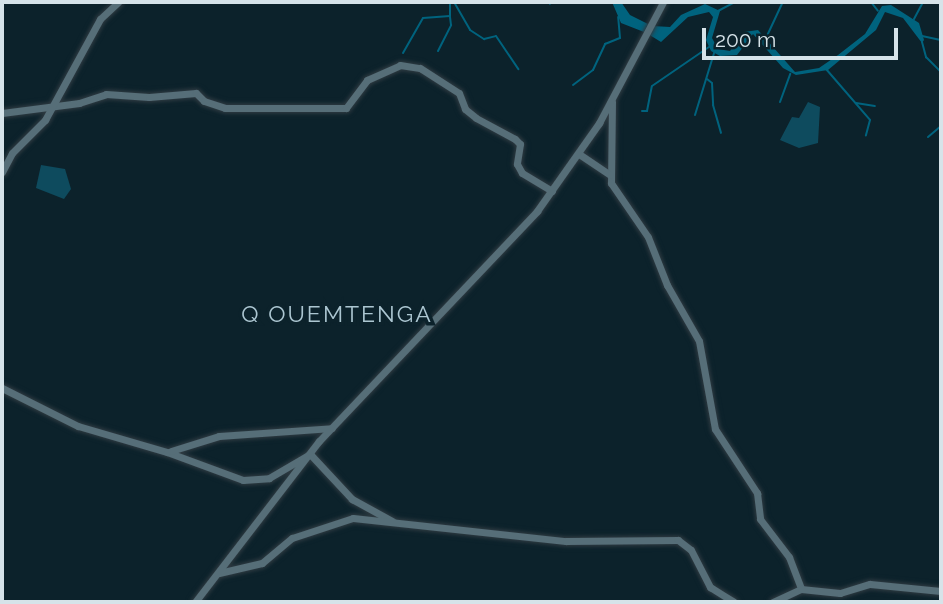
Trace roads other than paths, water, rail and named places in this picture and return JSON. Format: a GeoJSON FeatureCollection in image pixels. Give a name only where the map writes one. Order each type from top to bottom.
{"type":"FeatureCollection","features":[{"type":"Feature","properties":{"kind":"street"},"geometry":{"type":"LineString","coordinates":[[2,172],[53,107],[100,19],[118,2]]}},
{"type":"Feature","properties":{"kind":"street"},"geometry":{"type":"LineString","coordinates":[[195,602],[332,428],[503,249],[552,191],[612,101],[663,2]]}},
{"type":"Feature","properties":{"kind":"street"},"geometry":{"type":"LineString","coordinates":[[2,113],[53,107],[106,94],[149,97],[189,93],[225,108],[346,108],[367,79],[400,65],[420,68],[459,93],[477,118],[520,144],[517,164],[522,173],[552,191]]}},
{"type":"Feature","properties":{"kind":"street"},"geometry":{"type":"LineString","coordinates":[[612,101],[610,175],[617,194],[648,237],[667,285],[699,341],[707,397],[719,439],[757,493],[760,519],[789,557],[801,589]]}},
{"type":"Feature","properties":{"kind":"street"},"geometry":{"type":"LineString","coordinates":[[579,154],[610,175]]}},
{"type":"Feature","properties":{"kind":"street"},"geometry":{"type":"LineString","coordinates":[[2,388],[78,426],[167,452],[251,481],[269,478],[310,454]]}},
{"type":"Feature","properties":{"kind":"street"},"geometry":{"type":"LineString","coordinates":[[167,452],[219,436],[332,428]]}},
{"type":"Feature","properties":{"kind":"street"},"geometry":{"type":"LineString","coordinates":[[310,454],[352,499],[396,523]]}},
{"type":"Feature","properties":{"kind":"street"},"geometry":{"type":"LineString","coordinates":[[218,573],[262,563],[292,538],[353,518],[566,541],[678,540],[691,550],[710,587],[734,602]]}},
{"type":"Feature","properties":{"kind":"street"},"geometry":{"type":"LineString","coordinates":[[773,602],[801,589],[840,593],[870,584],[941,592]]}},
{"type":"Feature","properties":{"kind":"waterway"},"geometry":{"type":"LineString","coordinates":[[403,53],[423,18],[450,16],[450,2]]}},
{"type":"Feature","properties":{"kind":"waterway"},"geometry":{"type":"LineString","coordinates":[[454,2],[470,30],[484,39],[496,36],[518,69]]}},
{"type":"Feature","properties":{"kind":"waterway"},"geometry":{"type":"LineString","coordinates":[[718,11],[735,2]]}},
{"type":"Feature","properties":{"kind":"waterway"},"geometry":{"type":"LineString","coordinates":[[766,38],[783,2]]}},
{"type":"Feature","properties":{"kind":"waterway"},"geometry":{"type":"LineString","coordinates":[[871,2],[878,11]]}},
{"type":"Feature","properties":{"kind":"waterway"},"geometry":{"type":"LineString","coordinates":[[914,19],[923,2]]}},
{"type":"Feature","properties":{"kind":"waterway"},"geometry":{"type":"LineString","coordinates":[[438,51],[451,25],[450,17]]}},
{"type":"Feature","properties":{"kind":"waterway"},"geometry":{"type":"LineString","coordinates":[[573,85],[593,70],[605,44],[620,38],[618,17]]}},
{"type":"Feature","properties":{"kind":"waterway"},"geometry":{"type":"LineString","coordinates":[[922,36],[941,40]]}},
{"type":"Feature","properties":{"kind":"waterway"},"geometry":{"type":"LineString","coordinates":[[922,42],[926,57],[941,72]]}},
{"type":"Feature","properties":{"kind":"waterway"},"geometry":{"type":"LineString","coordinates":[[642,111],[647,111],[652,86],[709,47]]}},
{"type":"Feature","properties":{"kind":"waterway"},"geometry":{"type":"LineString","coordinates":[[695,115],[715,50]]}},
{"type":"Feature","properties":{"kind":"waterway"},"geometry":{"type":"LineString","coordinates":[[826,69],[870,120],[866,135]]}},
{"type":"Feature","properties":{"kind":"waterway"},"geometry":{"type":"LineString","coordinates":[[780,102],[790,74]]}},
{"type":"Feature","properties":{"kind":"waterway"},"geometry":{"type":"LineString","coordinates":[[707,79],[712,83],[713,105],[721,133]]}},
{"type":"Feature","properties":{"kind":"waterway"},"geometry":{"type":"LineString","coordinates":[[856,103],[875,106]]}},
{"type":"Feature","properties":{"kind":"waterway"},"geometry":{"type":"LineString","coordinates":[[928,137],[941,126]]}},
{"type":"Feature","properties":{"kind":"district","name":"Q OUEMTENGA"},"geometry":{"type":"Point","coordinates":[337,314]}}]}
